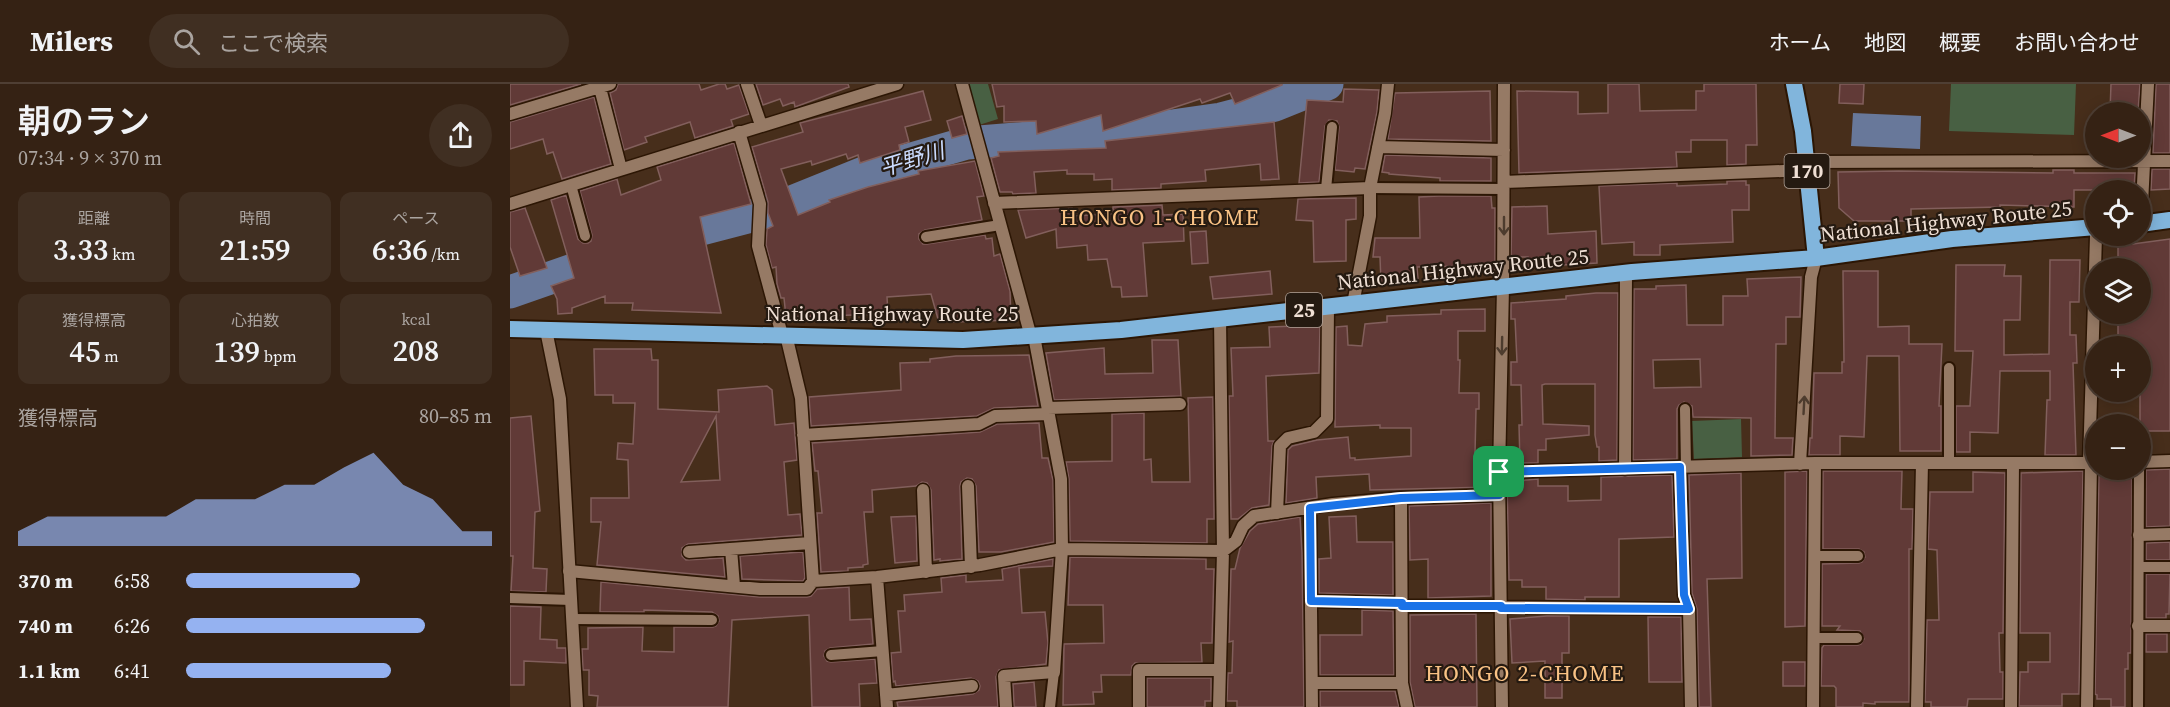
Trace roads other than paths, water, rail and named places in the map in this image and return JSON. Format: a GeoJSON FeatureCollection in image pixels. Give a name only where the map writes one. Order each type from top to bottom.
{"type":"FeatureCollection","features":[{"type":"Feature","properties":{"kind":"highway","name":"170"},"geometry":{"type":"LineString","coordinates":[[1794,84],[1807,166],[1816,258]]}},
{"type":"Feature","properties":{"kind":"highway"},"geometry":{"type":"LineString","coordinates":[[2151,223],[2170,220]]}},
{"type":"Feature","properties":{"kind":"highway","name":"National Highway Route 25"},"geometry":{"type":"LineString","coordinates":[[510,329],[963,340],[1032,337],[1121,330],[1626,273],[1816,258],[1952,239],[2085,229]]}},
{"type":"Feature","properties":{"kind":"street"},"geometry":{"type":"LineString","coordinates":[[747,84],[761,125]]}},
{"type":"Feature","properties":{"kind":"street"},"geometry":{"type":"LineString","coordinates":[[510,204],[897,84]]}},
{"type":"Feature","properties":{"kind":"street"},"geometry":{"type":"LineString","coordinates":[[962,84],[1032,337],[1061,479],[1062,549],[1054,672],[1004,676],[1005,707]]}},
{"type":"Feature","properties":{"kind":"street"},"geometry":{"type":"LineString","coordinates":[[1353,304],[1370,216],[1370,188],[1385,113],[1388,84]]}},
{"type":"Feature","properties":{"kind":"street"},"geometry":{"type":"LineString","coordinates":[[1502,707],[1499,472],[1504,84]]}},
{"type":"Feature","properties":{"kind":"street"},"geometry":{"type":"LineString","coordinates":[[2147,102],[2148,84]]}},
{"type":"Feature","properties":{"kind":"street"},"geometry":{"type":"LineString","coordinates":[[510,114],[605,86],[621,169]]}},
{"type":"Feature","properties":{"kind":"street"},"geometry":{"type":"LineString","coordinates":[[569,571],[734,586],[807,588],[813,581],[801,398],[758,246],[760,204],[739,132]]}},
{"type":"Feature","properties":{"kind":"street"},"geometry":{"type":"LineString","coordinates":[[1378,147],[1504,150]]}},
{"type":"Feature","properties":{"kind":"street"},"geometry":{"type":"LineString","coordinates":[[2151,162],[2170,161]]}},
{"type":"Feature","properties":{"kind":"street"},"geometry":{"type":"LineString","coordinates":[[1504,185],[1807,166],[2085,163]]}},
{"type":"Feature","properties":{"kind":"street"},"geometry":{"type":"LineString","coordinates":[[994,203],[1370,188]]}},
{"type":"Feature","properties":{"kind":"street"},"geometry":{"type":"LineString","coordinates":[[2093,414],[2096,246]]}},
{"type":"Feature","properties":{"kind":"street"},"geometry":{"type":"LineString","coordinates":[[1800,464],[1811,277],[1816,258]]}},
{"type":"Feature","properties":{"kind":"street"},"geometry":{"type":"LineString","coordinates":[[1625,469],[1626,273]]}},
{"type":"Feature","properties":{"kind":"street"},"geometry":{"type":"LineString","coordinates":[[1277,513],[1280,446],[1288,438],[1314,432],[1327,419],[1328,307]]}},
{"type":"Feature","properties":{"kind":"street"},"geometry":{"type":"LineString","coordinates":[[1220,319],[1223,551],[1220,707]]}},
{"type":"Feature","properties":{"kind":"street"},"geometry":{"type":"LineString","coordinates":[[546,330],[560,399],[577,707]]}},
{"type":"Feature","properties":{"kind":"street"},"geometry":{"type":"LineString","coordinates":[[803,435],[979,424],[995,416],[1048,411],[1180,404]]}},
{"type":"Feature","properties":{"kind":"street"},"geometry":{"type":"LineString","coordinates":[[2151,462],[2170,461]]}},
{"type":"Feature","properties":{"kind":"street"},"geometry":{"type":"LineString","coordinates":[[1499,472],[1815,463],[2085,463]]}},
{"type":"Feature","properties":{"kind":"street"},"geometry":{"type":"LineString","coordinates":[[1813,707],[1815,463]]}},
{"type":"Feature","properties":{"kind":"street"},"geometry":{"type":"LineString","coordinates":[[1917,707],[1922,463]]}},
{"type":"Feature","properties":{"kind":"street"},"geometry":{"type":"LineString","coordinates":[[2011,707],[2013,463]]}},
{"type":"Feature","properties":{"kind":"street"},"geometry":{"type":"LineString","coordinates":[[1683,467],[1684,595],[1689,609],[1691,707]]}},
{"type":"Feature","properties":{"kind":"street"},"geometry":{"type":"LineString","coordinates":[[2087,707],[2092,480]]}},
{"type":"Feature","properties":{"kind":"street"},"geometry":{"type":"LineString","coordinates":[[968,486],[971,567]]}},
{"type":"Feature","properties":{"kind":"street"},"geometry":{"type":"LineString","coordinates":[[923,490],[926,572]]}},
{"type":"Feature","properties":{"kind":"street"},"geometry":{"type":"LineString","coordinates":[[813,581],[971,567],[1062,549],[1223,551],[1236,541],[1243,526],[1254,516],[1401,498],[1499,495]]}},
{"type":"Feature","properties":{"kind":"street"},"geometry":{"type":"LineString","coordinates":[[1401,498],[1402,683],[1407,707]]}},
{"type":"Feature","properties":{"kind":"street"},"geometry":{"type":"LineString","coordinates":[[1310,508],[1312,707]]}},
{"type":"Feature","properties":{"kind":"street"},"geometry":{"type":"LineString","coordinates":[[2139,535],[2170,534]]}},
{"type":"Feature","properties":{"kind":"street"},"geometry":{"type":"LineString","coordinates":[[689,552],[810,543]]}},
{"type":"Feature","properties":{"kind":"street"},"geometry":{"type":"LineString","coordinates":[[731,549],[734,586]]}},
{"type":"Feature","properties":{"kind":"street"},"geometry":{"type":"LineString","coordinates":[[877,577],[887,701],[972,686]]}},
{"type":"Feature","properties":{"kind":"street"},"geometry":{"type":"LineString","coordinates":[[1311,601],[1501,607],[1689,609]]}},
{"type":"Feature","properties":{"kind":"street"},"geometry":{"type":"LineString","coordinates":[[2138,626],[2170,626]]}},
{"type":"Feature","properties":{"kind":"street"},"geometry":{"type":"LineString","coordinates":[[1139,707],[1139,670],[1220,670]]}},
{"type":"Feature","properties":{"kind":"street"},"geometry":{"type":"LineString","coordinates":[[1312,682],[1402,683]]}},
{"type":"Feature","properties":{"kind":"lane"},"geometry":{"type":"LineString","coordinates":[[1326,189],[1332,127]]}},
{"type":"Feature","properties":{"kind":"lane"},"geometry":{"type":"LineString","coordinates":[[571,185],[585,236]]}},
{"type":"Feature","properties":{"kind":"lane"},"geometry":{"type":"LineString","coordinates":[[1370,188],[1504,185]]}},
{"type":"Feature","properties":{"kind":"lane"},"geometry":{"type":"LineString","coordinates":[[926,237],[1000,225]]}},
{"type":"Feature","properties":{"kind":"lane"},"geometry":{"type":"LineString","coordinates":[[1948,463],[1949,368]]}},
{"type":"Feature","properties":{"kind":"lane"},"geometry":{"type":"LineString","coordinates":[[1683,467],[1685,409]]}},
{"type":"Feature","properties":{"kind":"lane"},"geometry":{"type":"LineString","coordinates":[[2138,707],[2139,480]]}},
{"type":"Feature","properties":{"kind":"lane"},"geometry":{"type":"LineString","coordinates":[[1814,556],[1858,556]]}},
{"type":"Feature","properties":{"kind":"lane"},"geometry":{"type":"LineString","coordinates":[[2139,567],[2170,567]]}},
{"type":"Feature","properties":{"kind":"lane"},"geometry":{"type":"LineString","coordinates":[[510,598],[571,600]]}},
{"type":"Feature","properties":{"kind":"lane"},"geometry":{"type":"LineString","coordinates":[[572,619],[712,620]]}},
{"type":"Feature","properties":{"kind":"lane"},"geometry":{"type":"LineString","coordinates":[[1813,638],[1857,638]]}},
{"type":"Feature","properties":{"kind":"lane"},"geometry":{"type":"LineString","coordinates":[[831,655],[883,651]]}},
{"type":"Feature","properties":{"kind":"lane"},"geometry":{"type":"LineString","coordinates":[[1050,707],[1054,672]]}},
{"type":"Feature","properties":{"kind":"water"},"geometry":{"type":"Polygon","coordinates":[[[1853,113],[1921,116],[1920,149],[1851,146],[1853,113]]]}},
{"type":"Feature","properties":{"kind":"waterway","name":"平野川"},"geometry":{"type":"LineString","coordinates":[[659,240],[767,212],[866,172],[967,143],[1172,126],[1221,119],[1275,105],[1327,84]]}},
{"type":"Feature","properties":{"kind":"waterway","name":"平野川"},"geometry":{"type":"LineString","coordinates":[[510,292],[613,256]]}},
{"type":"Feature","properties":{"kind":"district","name":"HONGO 1-CHOME"},"geometry":{"type":"Point","coordinates":[1160,217]}},
{"type":"Feature","properties":{"kind":"district","name":"HONGO 2-CHOME"},"geometry":{"type":"Point","coordinates":[1525,673]}}]}
